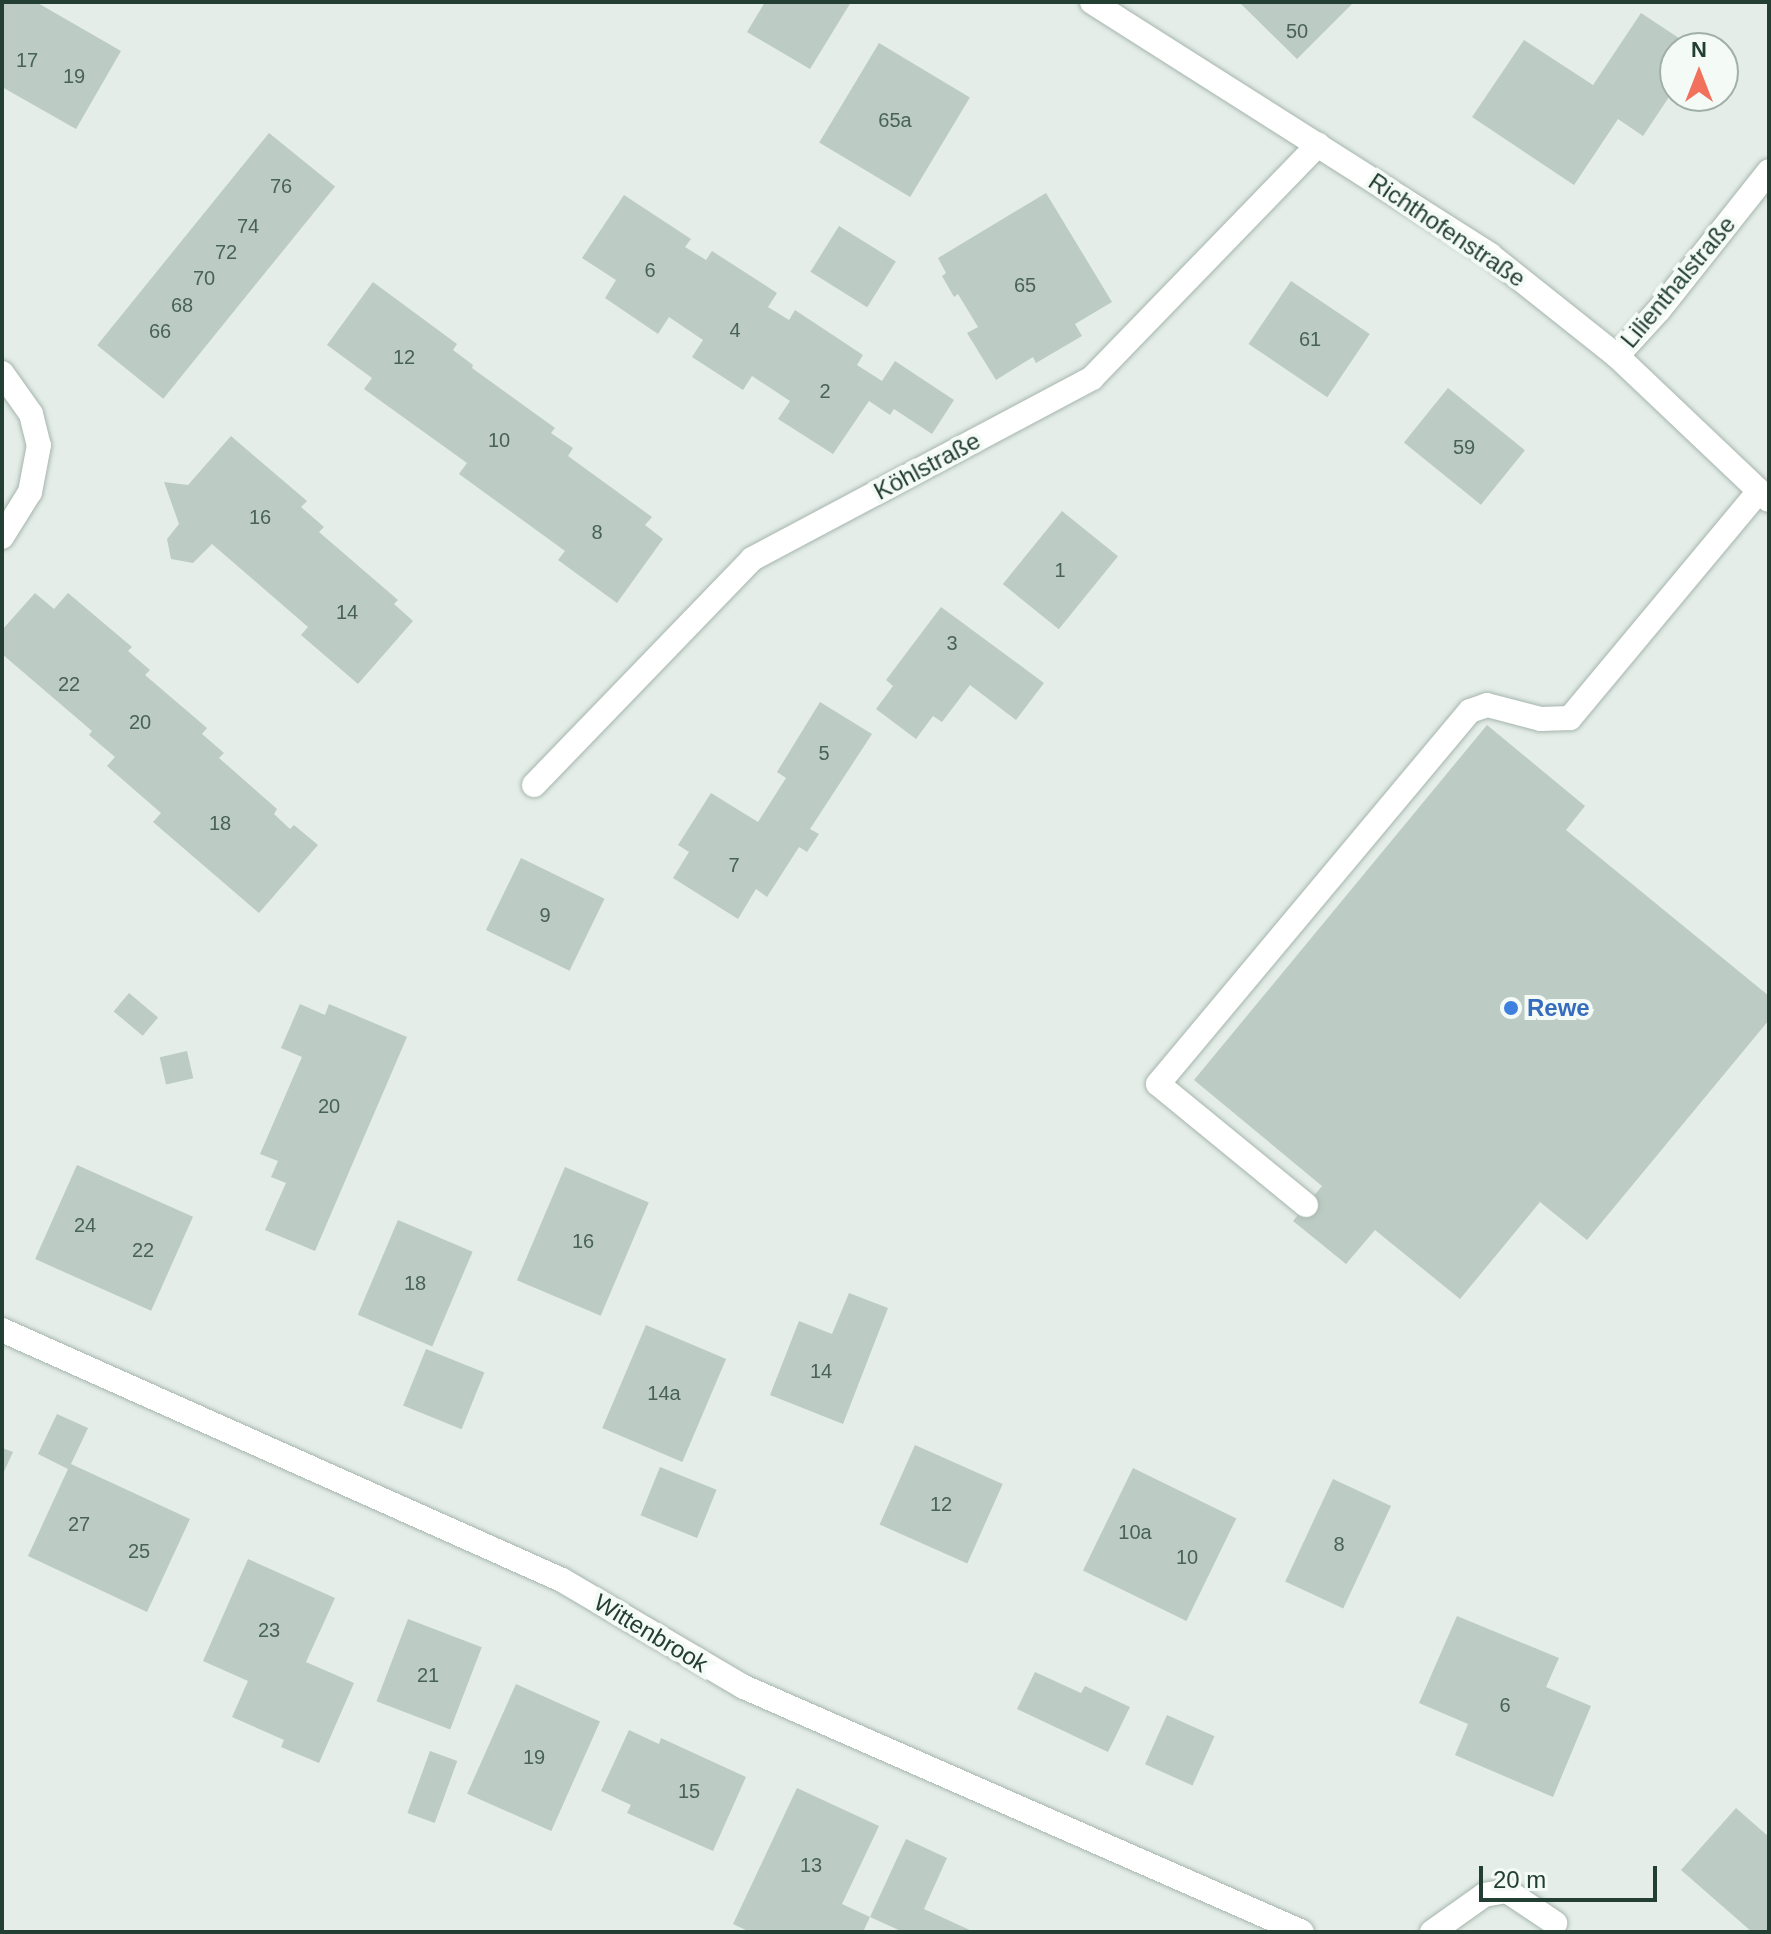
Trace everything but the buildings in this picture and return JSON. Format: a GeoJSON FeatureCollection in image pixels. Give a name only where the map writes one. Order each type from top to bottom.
{"type":"FeatureCollection","features":[{"type":"Feature","properties":{"kind":"street","name":"Richthofenstraße"},"geometry":{"type":"LineString","coordinates":[[1092,2],[1490,255],[1617,356],[1764,496]]}},
{"type":"Feature","properties":{"kind":"street","name":"Köhlstraße"},"geometry":{"type":"LineString","coordinates":[[534,785],[752,559],[1092,378],[1318,145]]}},
{"type":"Feature","properties":{"kind":"street","name":"Lilienthalstraße"},"geometry":{"type":"LineString","coordinates":[[1617,356],[1659,310],[1769,171]]}},
{"type":"Feature","properties":{"kind":"street"},"geometry":{"type":"LineString","coordinates":[[2,373],[31,414],[39,445],[30,492],[2,537]]}},
{"type":"Feature","properties":{"kind":"street"},"geometry":{"type":"LineString","coordinates":[[1306,1205],[1158,1084],[1470,711],[1487,705],[1541,719],[1570,718],[1764,496]]}},
{"type":"Feature","properties":{"kind":"street","name":"Wittenbrook"},"geometry":{"type":"LineString","coordinates":[[2,1330],[562,1580],[744,1687],[1302,1932]]}},
{"type":"Feature","properties":{"kind":"street"},"geometry":{"type":"LineString","coordinates":[[1432,1932],[1484,1895],[1507,1891],[1555,1923]]}},
{"type":"Feature","properties":{"kind":"place","name":"Rewe"},"geometry":{"type":"Point","coordinates":[1511,1008]}}]}
